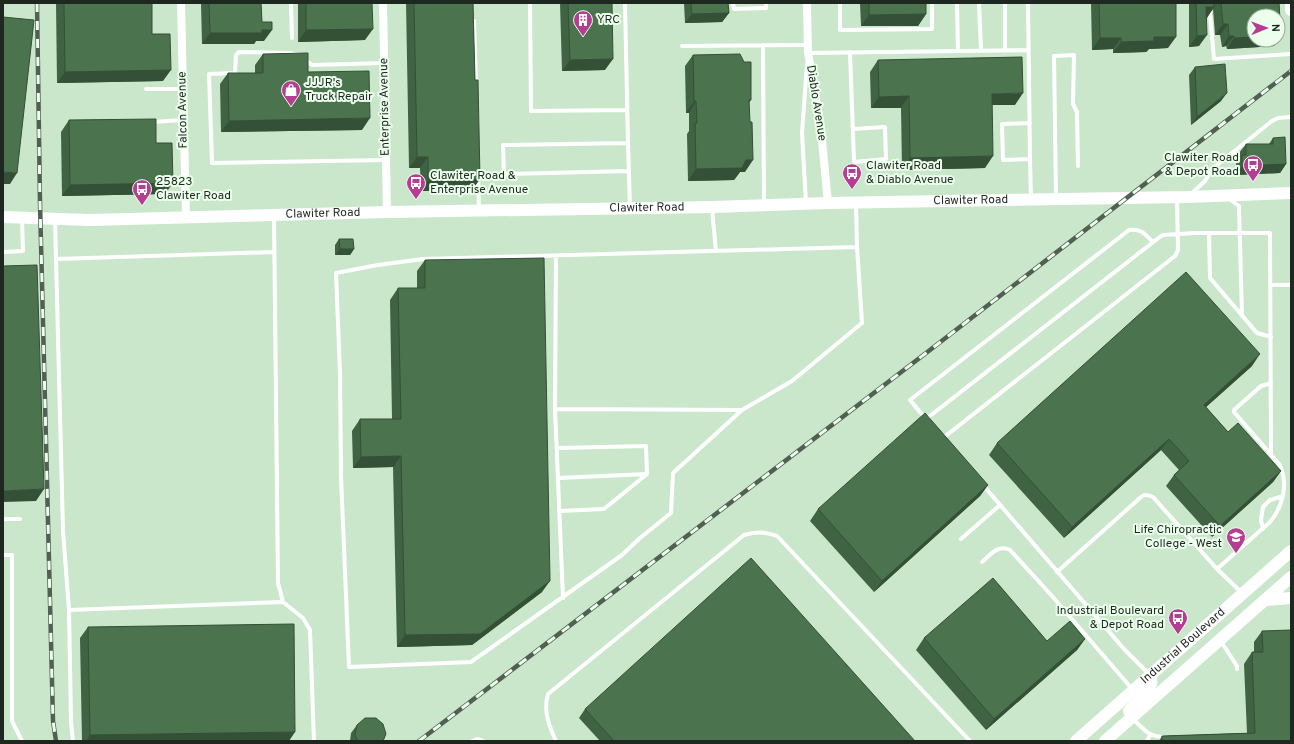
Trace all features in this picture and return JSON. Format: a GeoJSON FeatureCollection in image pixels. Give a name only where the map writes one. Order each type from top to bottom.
{"type":"FeatureCollection","features":[{"type":"Feature","properties":{"kind":"street","name":"Falcon Avenue"},"geometry":{"type":"LineString","coordinates":[[181,3],[186,217]]}},
{"type":"Feature","properties":{"kind":"street","name":"Enterprise Avenue"},"geometry":{"type":"LineString","coordinates":[[383,3],[387,212]]}},
{"type":"Feature","properties":{"kind":"street","name":"Diablo Avenue"},"geometry":{"type":"LineString","coordinates":[[807,3],[808,49],[821,130],[828,203]]}},
{"type":"Feature","properties":{"kind":"street"},"geometry":{"type":"LineString","coordinates":[[1290,3],[1291,10]]}},
{"type":"Feature","properties":{"kind":"street","name":"Clawiter Road"},"geometry":{"type":"LineString","coordinates":[[3,217],[55,220],[90,220],[387,212],[712,207],[856,202],[1291,193]]}},
{"type":"Feature","properties":{"kind":"street","name":"Industrial Boulevard"},"geometry":{"type":"LineString","coordinates":[[1076,741],[1291,551]]}},
{"type":"Feature","properties":{"kind":"street","name":"Industrial Boulevard"},"geometry":{"type":"LineString","coordinates":[[1105,741],[1291,577]]}},
{"type":"Feature","properties":{"kind":"street"},"geometry":{"type":"LineString","coordinates":[[1265,600],[1291,598]]}},
{"type":"Feature","properties":{"kind":"street"},"geometry":{"type":"LineString","coordinates":[[1117,730],[1126,714],[1152,686],[1152,679],[1150,675]]}},
{"type":"Feature","properties":{"kind":"lane"},"geometry":{"type":"LineString","coordinates":[[291,3],[292,38]]}},
{"type":"Feature","properties":{"kind":"lane"},"geometry":{"type":"LineString","coordinates":[[530,3],[531,111],[627,110]]}},
{"type":"Feature","properties":{"kind":"lane"},"geometry":{"type":"LineString","coordinates":[[625,3],[630,208]]}},
{"type":"Feature","properties":{"kind":"lane"},"geometry":{"type":"LineString","coordinates":[[734,3],[734,9],[766,8],[766,3]]}},
{"type":"Feature","properties":{"kind":"lane"},"geometry":{"type":"LineString","coordinates":[[840,3],[840,30],[932,29],[932,3]]}},
{"type":"Feature","properties":{"kind":"lane"},"geometry":{"type":"LineString","coordinates":[[957,3],[958,51]]}},
{"type":"Feature","properties":{"kind":"lane"},"geometry":{"type":"LineString","coordinates":[[979,3],[980,50]]}},
{"type":"Feature","properties":{"kind":"lane"},"geometry":{"type":"LineString","coordinates":[[1005,3],[1005,50]]}},
{"type":"Feature","properties":{"kind":"lane"},"geometry":{"type":"LineString","coordinates":[[1028,3],[1030,199]]}},
{"type":"Feature","properties":{"kind":"lane"},"geometry":{"type":"LineString","coordinates":[[1210,3],[1214,59],[1291,54]]}},
{"type":"Feature","properties":{"kind":"lane"},"geometry":{"type":"LineString","coordinates":[[474,21],[476,92]]}},
{"type":"Feature","properties":{"kind":"lane"},"geometry":{"type":"LineString","coordinates":[[763,45],[764,205]]}},
{"type":"Feature","properties":{"kind":"lane"},"geometry":{"type":"LineString","coordinates":[[682,46],[763,45],[850,52],[1029,50]]}},
{"type":"Feature","properties":{"kind":"lane"},"geometry":{"type":"LineString","coordinates":[[806,204],[802,133],[808,49]]}},
{"type":"Feature","properties":{"kind":"lane"},"geometry":{"type":"LineString","coordinates":[[384,63],[312,65],[301,56],[290,52],[239,52],[236,55],[235,73],[209,74],[212,162],[386,160]]}},
{"type":"Feature","properties":{"kind":"lane"},"geometry":{"type":"LineString","coordinates":[[850,52],[854,162],[886,159],[885,127],[853,130]]}},
{"type":"Feature","properties":{"kind":"lane"},"geometry":{"type":"LineString","coordinates":[[1056,199],[1054,56],[1074,55],[1074,104],[1077,112],[1078,166]]}},
{"type":"Feature","properties":{"kind":"lane"},"geometry":{"type":"LineString","coordinates":[[146,89],[183,88]]}},
{"type":"Feature","properties":{"kind":"lane"},"geometry":{"type":"LineString","coordinates":[[943,438],[1175,256],[1178,250],[1182,196],[1205,181],[1212,169],[1272,121],[1278,118],[1291,117]]}},
{"type":"Feature","properties":{"kind":"lane"},"geometry":{"type":"LineString","coordinates":[[146,122],[184,120]]}},
{"type":"Feature","properties":{"kind":"lane"},"geometry":{"type":"LineString","coordinates":[[1030,123],[1002,124],[1003,160],[1030,159]]}},
{"type":"Feature","properties":{"kind":"lane"},"geometry":{"type":"LineString","coordinates":[[628,143],[503,145],[504,174],[629,171]]}},
{"type":"Feature","properties":{"kind":"lane"},"geometry":{"type":"LineString","coordinates":[[478,171],[479,211]]}},
{"type":"Feature","properties":{"kind":"lane"},"geometry":{"type":"LineString","coordinates":[[1225,195],[1239,206],[1242,316]]}},
{"type":"Feature","properties":{"kind":"lane"},"geometry":{"type":"LineString","coordinates":[[856,202],[857,247],[862,323],[792,381],[742,410],[673,473],[671,513],[622,555],[471,662],[349,667],[341,476],[340,373],[336,273],[423,259],[857,247]]}},
{"type":"Feature","properties":{"kind":"lane"},"geometry":{"type":"LineString","coordinates":[[712,207],[716,251]]}},
{"type":"Feature","properties":{"kind":"lane"},"geometry":{"type":"LineString","coordinates":[[274,215],[278,583],[283,602],[303,618],[310,630],[314,741]]}},
{"type":"Feature","properties":{"kind":"lane"},"geometry":{"type":"LineString","coordinates":[[3,252],[23,251],[22,218]]}},
{"type":"Feature","properties":{"kind":"lane"},"geometry":{"type":"LineString","coordinates":[[55,220],[63,531],[69,610],[71,722],[73,741]]}},
{"type":"Feature","properties":{"kind":"lane"},"geometry":{"type":"LineString","coordinates":[[930,424],[910,400],[916,395],[1129,230],[1133,229],[1143,231],[1153,242]]}},
{"type":"Feature","properties":{"kind":"lane"},"geometry":{"type":"LineString","coordinates":[[1209,233],[1210,278],[1257,333],[1271,337]]}},
{"type":"Feature","properties":{"kind":"lane"},"geometry":{"type":"LineString","coordinates":[[926,419],[1163,235],[1270,233],[1271,455]]}},
{"type":"Feature","properties":{"kind":"lane"},"geometry":{"type":"LineString","coordinates":[[57,259],[274,252]]}},
{"type":"Feature","properties":{"kind":"lane"},"geometry":{"type":"LineString","coordinates":[[556,256],[555,409],[563,598]]}},
{"type":"Feature","properties":{"kind":"lane"},"geometry":{"type":"LineString","coordinates":[[1270,285],[1291,285]]}},
{"type":"Feature","properties":{"kind":"lane"},"geometry":{"type":"LineString","coordinates":[[1217,569],[1263,529],[1278,513],[1283,496],[1283,470],[1234,412],[1261,386],[1271,383]]}},
{"type":"Feature","properties":{"kind":"lane"},"geometry":{"type":"LineString","coordinates":[[555,409],[742,410]]}},
{"type":"Feature","properties":{"kind":"lane"},"geometry":{"type":"LineString","coordinates":[[939,433],[946,442]]}},
{"type":"Feature","properties":{"kind":"lane"},"geometry":{"type":"LineString","coordinates":[[557,448],[646,446],[647,474]]}},
{"type":"Feature","properties":{"kind":"lane"},"geometry":{"type":"LineString","coordinates":[[559,511],[604,509],[647,474]]}},
{"type":"Feature","properties":{"kind":"lane"},"geometry":{"type":"LineString","coordinates":[[558,478],[647,474]]}},
{"type":"Feature","properties":{"kind":"lane"},"geometry":{"type":"LineString","coordinates":[[980,481],[1124,649],[1150,675]]}},
{"type":"Feature","properties":{"kind":"lane"},"geometry":{"type":"LineString","coordinates":[[1057,572],[1144,495],[1153,497],[1217,569],[1243,593]]}},
{"type":"Feature","properties":{"kind":"lane"},"geometry":{"type":"LineString","coordinates":[[1263,529],[1261,520],[1263,507],[1270,500],[1283,496]]}},
{"type":"Feature","properties":{"kind":"lane"},"geometry":{"type":"LineString","coordinates":[[961,539],[1000,505]]}},
{"type":"Feature","properties":{"kind":"lane"},"geometry":{"type":"LineString","coordinates":[[3,519],[20,519]]}},
{"type":"Feature","properties":{"kind":"lane"},"geometry":{"type":"LineString","coordinates":[[556,741],[549,726],[546,714],[548,694],[744,535],[755,532],[764,532],[777,536],[970,741]]}},
{"type":"Feature","properties":{"kind":"lane"},"geometry":{"type":"LineString","coordinates":[[982,562],[997,549],[1005,548],[1010,550],[1134,690]]}},
{"type":"Feature","properties":{"kind":"lane"},"geometry":{"type":"LineString","coordinates":[[3,555],[12,554],[12,721],[22,741]]}},
{"type":"Feature","properties":{"kind":"lane"},"geometry":{"type":"LineString","coordinates":[[69,610],[283,602]]}},
{"type":"Feature","properties":{"kind":"lane"},"geometry":{"type":"LineString","coordinates":[[1220,640],[1237,666],[1237,669]]}},
{"type":"Feature","properties":{"kind":"lane"},"geometry":{"type":"LineString","coordinates":[[1132,717],[1150,735],[1168,737]]}},
{"type":"Feature","properties":{"kind":"lane"},"geometry":{"type":"LineString","coordinates":[[1147,741],[1150,735]]}},
{"type":"Feature","properties":{"kind":"lane"},"geometry":{"type":"LineString","coordinates":[[472,741],[482,741]]}},
{"type":"Feature","properties":{"kind":"shaded area"},"geometry":{"type":"Polygon","coordinates":[[[3,3],[1291,3],[1291,741],[3,741],[3,3]]]}},
{"type":"Feature","properties":{"kind":"building"},"geometry":{"type":"Polygon","coordinates":[[[64,3],[152,3],[152,34],[170,34],[171,70],[65,72],[64,3]]]}},
{"type":"Feature","properties":{"kind":"building"},"geometry":{"type":"Polygon","coordinates":[[[209,3],[261,3],[262,22],[272,22],[272,30],[262,30],[262,33],[210,33],[209,3]]]}},
{"type":"Feature","properties":{"kind":"building"},"geometry":{"type":"Polygon","coordinates":[[[306,3],[372,3],[373,29],[306,30],[306,3]]]}},
{"type":"Feature","properties":{"kind":"building"},"geometry":{"type":"Polygon","coordinates":[[[414,3],[473,3],[475,80],[478,80],[480,179],[428,180],[428,157],[417,157],[414,3]]]}},
{"type":"Feature","properties":{"kind":"building","name":"YRC"},"geometry":{"type":"Polygon","coordinates":[[[568,3],[612,3],[613,59],[570,60],[568,3]]]}},
{"type":"Feature","properties":{"kind":"building"},"geometry":{"type":"Polygon","coordinates":[[[691,3],[728,3],[729,13],[692,14],[691,3]]]}},
{"type":"Feature","properties":{"kind":"building"},"geometry":{"type":"Polygon","coordinates":[[[869,3],[926,3],[926,14],[869,15],[869,3]]]}},
{"type":"Feature","properties":{"kind":"building"},"geometry":{"type":"Polygon","coordinates":[[[1099,3],[1176,3],[1176,37],[1154,37],[1154,41],[1121,42],[1121,38],[1100,38],[1099,3]]]}},
{"type":"Feature","properties":{"kind":"building"},"geometry":{"type":"Polygon","coordinates":[[[1196,3],[1214,3],[1214,7],[1206,7],[1207,35],[1197,36],[1196,3]]]}},
{"type":"Feature","properties":{"kind":"building"},"geometry":{"type":"Polygon","coordinates":[[[1221,3],[1279,3],[1279,8],[1246,8],[1246,37],[1234,38],[1234,36],[1229,36],[1228,24],[1223,24],[1221,3]]]}},
{"type":"Feature","properties":{"kind":"building"},"geometry":{"type":"Polygon","coordinates":[[[3,17],[34,20],[17,173],[3,172],[3,17]]]}},
{"type":"Feature","properties":{"kind":"building","name":"JJJR's Truck Repair"},"geometry":{"type":"Polygon","coordinates":[[[308,53],[308,72],[369,71],[370,118],[229,121],[228,73],[263,73],[263,54],[308,53]]]}},
{"type":"Feature","properties":{"kind":"building"},"geometry":{"type":"Polygon","coordinates":[[[740,54],[744,62],[751,62],[751,100],[749,100],[750,122],[752,122],[753,160],[746,160],[742,168],[696,169],[695,123],[697,123],[696,101],[694,101],[693,55],[740,54]]]}},
{"type":"Feature","properties":{"kind":"building"},"geometry":{"type":"Polygon","coordinates":[[[1022,57],[1023,93],[992,94],[993,156],[910,158],[909,96],[879,97],[878,60],[1022,57]]]}},
{"type":"Feature","properties":{"kind":"building"},"geometry":{"type":"Polygon","coordinates":[[[1225,64],[1227,93],[1197,117],[1195,67],[1225,64]]]}},
{"type":"Feature","properties":{"kind":"building"},"geometry":{"type":"Polygon","coordinates":[[[156,119],[156,143],[172,143],[173,183],[70,185],[69,120],[156,119]]]}},
{"type":"Feature","properties":{"kind":"building"},"geometry":{"type":"Polygon","coordinates":[[[1285,137],[1286,164],[1242,166],[1242,155],[1246,155],[1246,144],[1273,144],[1273,138],[1285,137]]]}},
{"type":"Feature","properties":{"kind":"building"},"geometry":{"type":"Polygon","coordinates":[[[339,239],[353,239],[354,249],[340,249],[339,239]]]}},
{"type":"Feature","properties":{"kind":"building"},"geometry":{"type":"Polygon","coordinates":[[[544,258],[550,581],[480,634],[405,635],[401,456],[361,457],[360,419],[401,419],[398,288],[425,288],[425,260],[544,258]]]}},
{"type":"Feature","properties":{"kind":"building"},"geometry":{"type":"Polygon","coordinates":[[[37,265],[44,489],[3,491],[3,266],[37,265]]]}},
{"type":"Feature","properties":{"kind":"building"},"geometry":{"type":"Polygon","coordinates":[[[1186,272],[1260,354],[1204,405],[1228,432],[1238,423],[1281,471],[1220,526],[1174,475],[1189,461],[1169,439],[1072,527],[997,443],[1186,272]]]}},
{"type":"Feature","properties":{"kind":"building"},"geometry":{"type":"Polygon","coordinates":[[[925,413],[988,485],[882,581],[818,509],[925,413]]]}},
{"type":"Feature","properties":{"kind":"building"},"geometry":{"type":"Polygon","coordinates":[[[751,558],[915,741],[614,741],[585,709],[751,558]]]}},
{"type":"Feature","properties":{"kind":"building"},"geometry":{"type":"Polygon","coordinates":[[[993,578],[1047,641],[1070,621],[1085,639],[994,719],[924,638],[993,578]]]}},
{"type":"Feature","properties":{"kind":"building"},"geometry":{"type":"Polygon","coordinates":[[[294,624],[295,732],[90,735],[88,627],[294,624]]]}},
{"type":"Feature","properties":{"kind":"building"},"geometry":{"type":"Polygon","coordinates":[[[1291,630],[1291,741],[1162,741],[1162,736],[1255,733],[1252,652],[1263,652],[1262,631],[1291,630]]]}},
{"type":"Feature","properties":{"kind":"building"},"geometry":{"type":"Polygon","coordinates":[[[365,718],[376,718],[383,724],[386,734],[383,741],[358,741],[355,735],[357,725],[365,718]]]}},
{"type":"Feature","properties":{"kind":"railway"},"geometry":{"type":"LineString","coordinates":[[37,3],[40,203],[53,721],[56,741]]}},
{"type":"Feature","properties":{"kind":"railway"},"geometry":{"type":"LineString","coordinates":[[419,741],[930,350],[1291,71]]}},
{"type":"Feature","properties":{"kind":"place","name":"YRC"},"geometry":{"type":"Point","coordinates":[583,37]}},
{"type":"Feature","properties":{"kind":"place","name":"JJJR's Truck Repair"},"geometry":{"type":"Point","coordinates":[291,107]}},
{"type":"Feature","properties":{"kind":"place","name":"Clawiter Road & Depot Road"},"geometry":{"type":"Point","coordinates":[1253,182]}},
{"type":"Feature","properties":{"kind":"place","name":"Clawiter Road & Diablo Avenue"},"geometry":{"type":"Point","coordinates":[852,190]}},
{"type":"Feature","properties":{"kind":"place","name":"Clawiter Road & Enterprise Avenue"},"geometry":{"type":"Point","coordinates":[416,200]}},
{"type":"Feature","properties":{"kind":"place","name":"25823 Clawiter Road"},"geometry":{"type":"Point","coordinates":[142,206]}},
{"type":"Feature","properties":{"kind":"place","name":"Life Chiropractic College - West"},"geometry":{"type":"Point","coordinates":[1236,554]}},
{"type":"Feature","properties":{"kind":"place","name":"Industrial Boulevard & Depot Road"},"geometry":{"type":"Point","coordinates":[1178,635]}}]}
